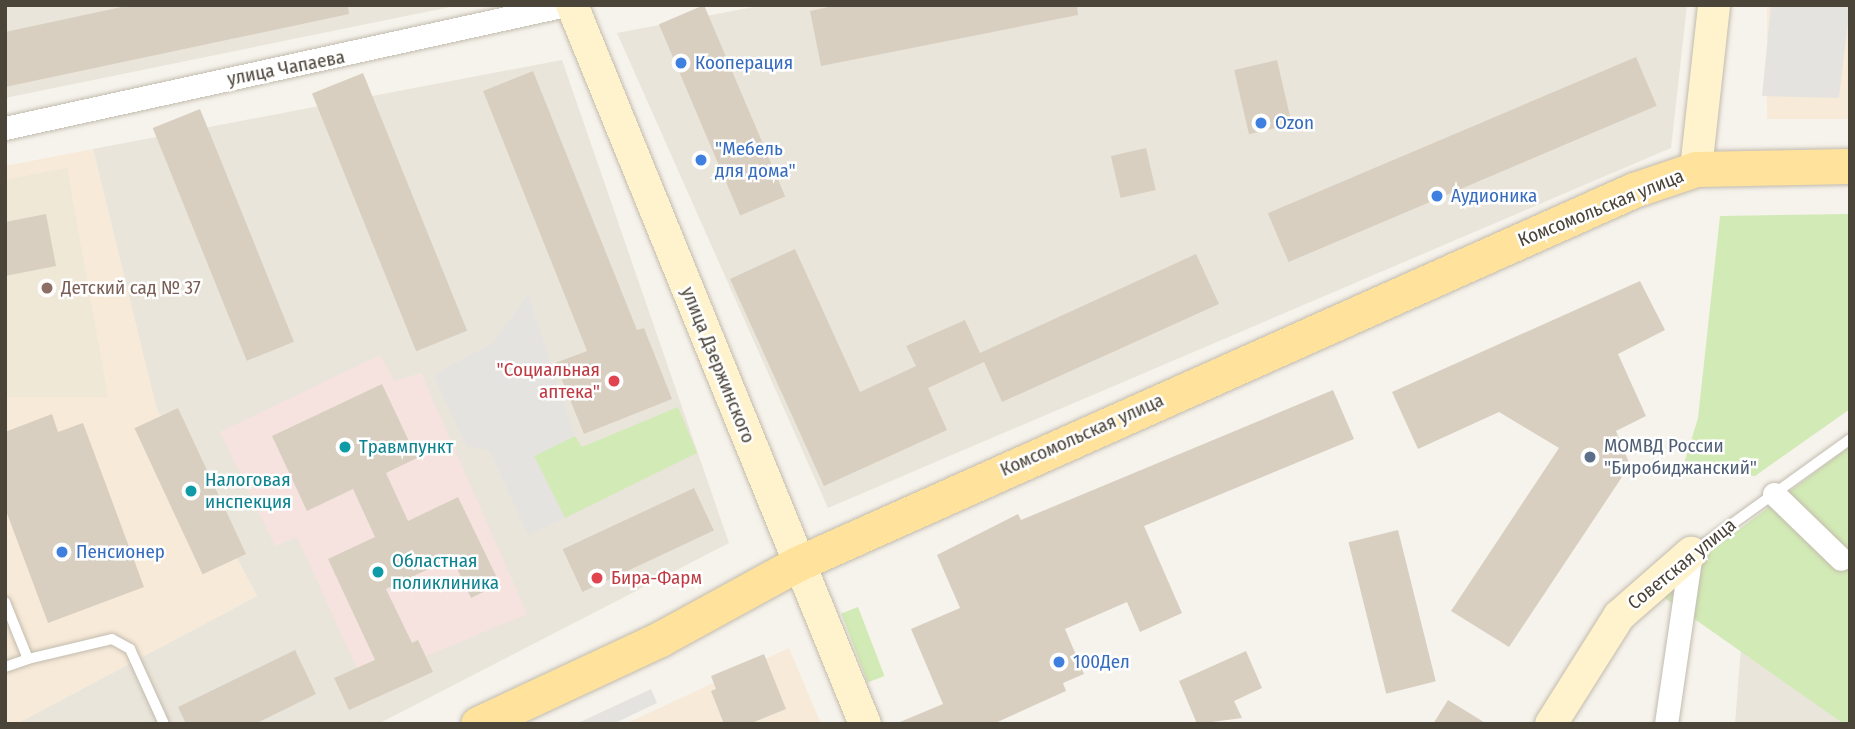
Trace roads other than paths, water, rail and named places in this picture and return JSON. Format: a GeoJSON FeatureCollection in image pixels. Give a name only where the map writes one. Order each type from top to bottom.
{"type":"FeatureCollection","features":[{"type":"Feature","properties":{"kind":"main road","name":"улица Дзержинского"},"geometry":{"type":"LineString","coordinates":[[572,5],[797,564],[865,724]]}},
{"type":"Feature","properties":{"kind":"main road"},"geometry":{"type":"LineString","coordinates":[[1714,5],[1696,169],[1850,166]]}},
{"type":"Feature","properties":{"kind":"main road","name":"Комсомольская улица"},"geometry":{"type":"LineString","coordinates":[[478,724],[660,639],[797,564],[1634,190],[1696,169]]}},
{"type":"Feature","properties":{"kind":"main road","name":"Советская улица"},"geometry":{"type":"LineString","coordinates":[[1551,724],[1619,616],[1691,553]]}},
{"type":"Feature","properties":{"kind":"street","name":"улица Чапаева"},"geometry":{"type":"LineString","coordinates":[[5,128],[566,5]]}},
{"type":"Feature","properties":{"kind":"street"},"geometry":{"type":"LineString","coordinates":[[1774,494],[1841,559]]}},
{"type":"Feature","properties":{"kind":"street"},"geometry":{"type":"LineString","coordinates":[[1666,724],[1691,553]]}},
{"type":"Feature","properties":{"kind":"lane","name":"Советская улица"},"geometry":{"type":"LineString","coordinates":[[1691,553],[1850,439]]}},
{"type":"Feature","properties":{"kind":"lane"},"geometry":{"type":"LineString","coordinates":[[5,602],[28,659]]}},
{"type":"Feature","properties":{"kind":"lane"},"geometry":{"type":"LineString","coordinates":[[5,667],[112,639],[130,649],[164,724]]}},
{"type":"Feature","properties":{"kind":"place","name":"Кооперация"},"geometry":{"type":"Point","coordinates":[681,63]}},
{"type":"Feature","properties":{"kind":"place","name":"Ozon"},"geometry":{"type":"Point","coordinates":[1261,123]}},
{"type":"Feature","properties":{"kind":"place","name":"\"Мебель для дома\""},"geometry":{"type":"Point","coordinates":[701,160]}},
{"type":"Feature","properties":{"kind":"place","name":"Аудионика"},"geometry":{"type":"Point","coordinates":[1437,196]}},
{"type":"Feature","properties":{"kind":"place","name":"Детский сад № 37"},"geometry":{"type":"Point","coordinates":[47,288]}},
{"type":"Feature","properties":{"kind":"place","name":"\"Социальная аптека\""},"geometry":{"type":"Point","coordinates":[614,381]}},
{"type":"Feature","properties":{"kind":"place","name":"Травмпункт"},"geometry":{"type":"Point","coordinates":[345,447]}},
{"type":"Feature","properties":{"kind":"place","name":"МОМВД России \"Биробиджанский\""},"geometry":{"type":"Point","coordinates":[1590,457]}},
{"type":"Feature","properties":{"kind":"place","name":"Налоговая инспекция"},"geometry":{"type":"Point","coordinates":[191,491]}},
{"type":"Feature","properties":{"kind":"place","name":"Пенсионер"},"geometry":{"type":"Point","coordinates":[62,552]}},
{"type":"Feature","properties":{"kind":"place","name":"Областная поликлиника"},"geometry":{"type":"Point","coordinates":[378,572]}},
{"type":"Feature","properties":{"kind":"place","name":"Бира-Фарм"},"geometry":{"type":"Point","coordinates":[597,578]}},
{"type":"Feature","properties":{"kind":"place","name":"100Дел"},"geometry":{"type":"Point","coordinates":[1059,662]}}]}
